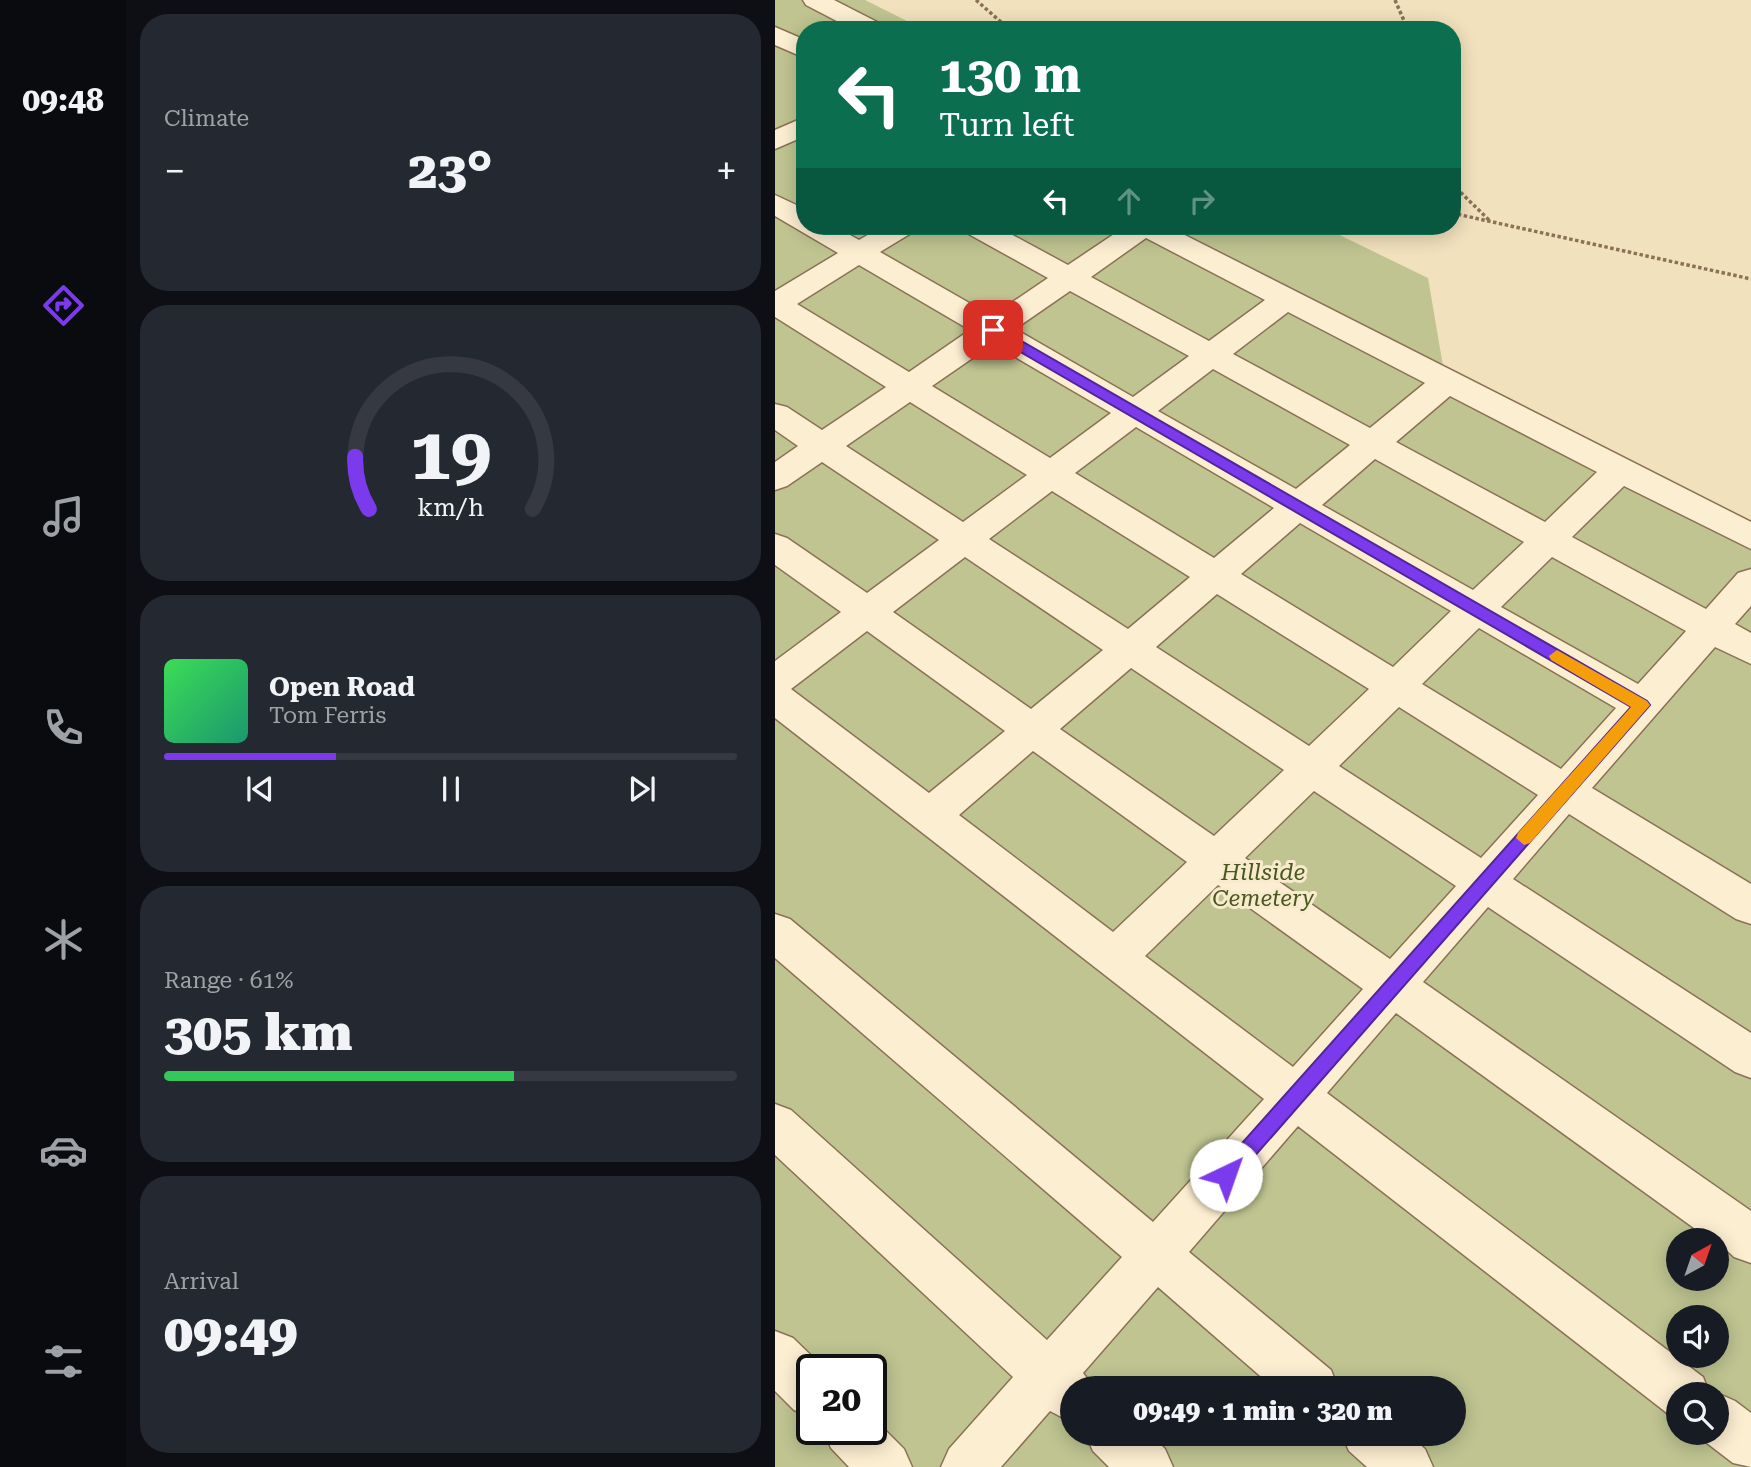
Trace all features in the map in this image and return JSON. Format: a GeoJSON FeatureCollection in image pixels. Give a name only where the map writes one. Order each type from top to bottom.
{"type":"FeatureCollection","features":[{"type":"Feature","properties":{"kind":"lane"},"geometry":{"type":"LineString","coordinates":[[815,0],[856,21]]}},
{"type":"Feature","properties":{"kind":"lane"},"geometry":{"type":"LineString","coordinates":[[775,35],[796,46]]}},
{"type":"Feature","properties":{"kind":"lane"},"geometry":{"type":"LineString","coordinates":[[775,204],[796,216]]}},
{"type":"Feature","properties":{"kind":"lane"},"geometry":{"type":"LineString","coordinates":[[828,235],[1642,705]]}},
{"type":"Feature","properties":{"kind":"lane"},"geometry":{"type":"LineString","coordinates":[[888,235],[775,304],[1751,906]]}},
{"type":"Feature","properties":{"kind":"lane"},"geometry":{"type":"LineString","coordinates":[[992,235],[1751,650]]}},
{"type":"Feature","properties":{"kind":"lane"},"geometry":{"type":"LineString","coordinates":[[775,478],[1132,235]]}},
{"type":"Feature","properties":{"kind":"lane"},"geometry":{"type":"LineString","coordinates":[[1163,235],[1751,537]]}},
{"type":"Feature","properties":{"kind":"lane"},"geometry":{"type":"LineString","coordinates":[[775,681],[1287,298]]}},
{"type":"Feature","properties":{"kind":"lane"},"geometry":{"type":"LineString","coordinates":[[930,816],[1447,381]]}},
{"type":"Feature","properties":{"kind":"lane"},"geometry":{"type":"LineString","coordinates":[[775,415],[1751,1058]]}},
{"type":"Feature","properties":{"kind":"lane"},"geometry":{"type":"LineString","coordinates":[[1115,958],[1620,470]]}},
{"type":"Feature","properties":{"kind":"lane"},"geometry":{"type":"LineString","coordinates":[[775,547],[1751,1240]]}},
{"type":"Feature","properties":{"kind":"lane"},"geometry":{"type":"LineString","coordinates":[[1068,1376],[1156,1254],[1751,582]]}},
{"type":"Feature","properties":{"kind":"lane"},"geometry":{"type":"LineString","coordinates":[[775,697],[1668,1382]]}},
{"type":"Feature","properties":{"kind":"lane"},"geometry":{"type":"LineString","coordinates":[[775,932],[1299,1376]]}},
{"type":"Feature","properties":{"kind":"lane"},"geometry":{"type":"LineString","coordinates":[[775,1125],[1060,1387],[967,1467]]}},
{"type":"Feature","properties":{"kind":"lane"},"geometry":{"type":"LineString","coordinates":[[775,1356],[796,1376]]}},
{"type":"Feature","properties":{"kind":"lane"},"geometry":{"type":"LineString","coordinates":[[1729,1428],[1751,1445]]}},
{"type":"Feature","properties":{"kind":"lane"},"geometry":{"type":"LineString","coordinates":[[864,1445],[886,1467]]}},
{"type":"Feature","properties":{"kind":"lane"},"geometry":{"type":"LineString","coordinates":[[1124,1446],[1147,1467]]}},
{"type":"Feature","properties":{"kind":"path"},"geometry":{"type":"LineString","coordinates":[[976,0],[1000,21]]}},
{"type":"Feature","properties":{"kind":"path"},"geometry":{"type":"LineString","coordinates":[[1395,0],[1404,21]]}},
{"type":"Feature","properties":{"kind":"path"},"geometry":{"type":"LineString","coordinates":[[1461,193],[1490,221]]}},
{"type":"Feature","properties":{"kind":"path"},"geometry":{"type":"LineString","coordinates":[[1461,215],[1751,279]]}},
{"type":"Feature","properties":{"kind":"green space","name":"Hillside Cemetery"},"geometry":{"type":"Polygon","coordinates":[[[775,0],[865,0],[907,21],[796,21],[796,235],[1340,235],[1428,278],[1444,372],[1751,530],[1751,1467],[775,1467],[775,0]]]}},
{"type":"Feature","properties":{"kind":"slow traffic"},"geometry":{"type":"LineString","coordinates":[[1524,838],[1642,705],[1557,656]]}},
{"type":"Feature","properties":{"kind":"route"},"geometry":{"type":"LineString","coordinates":[[993,330],[1642,705],[1226,1175]]}}]}
